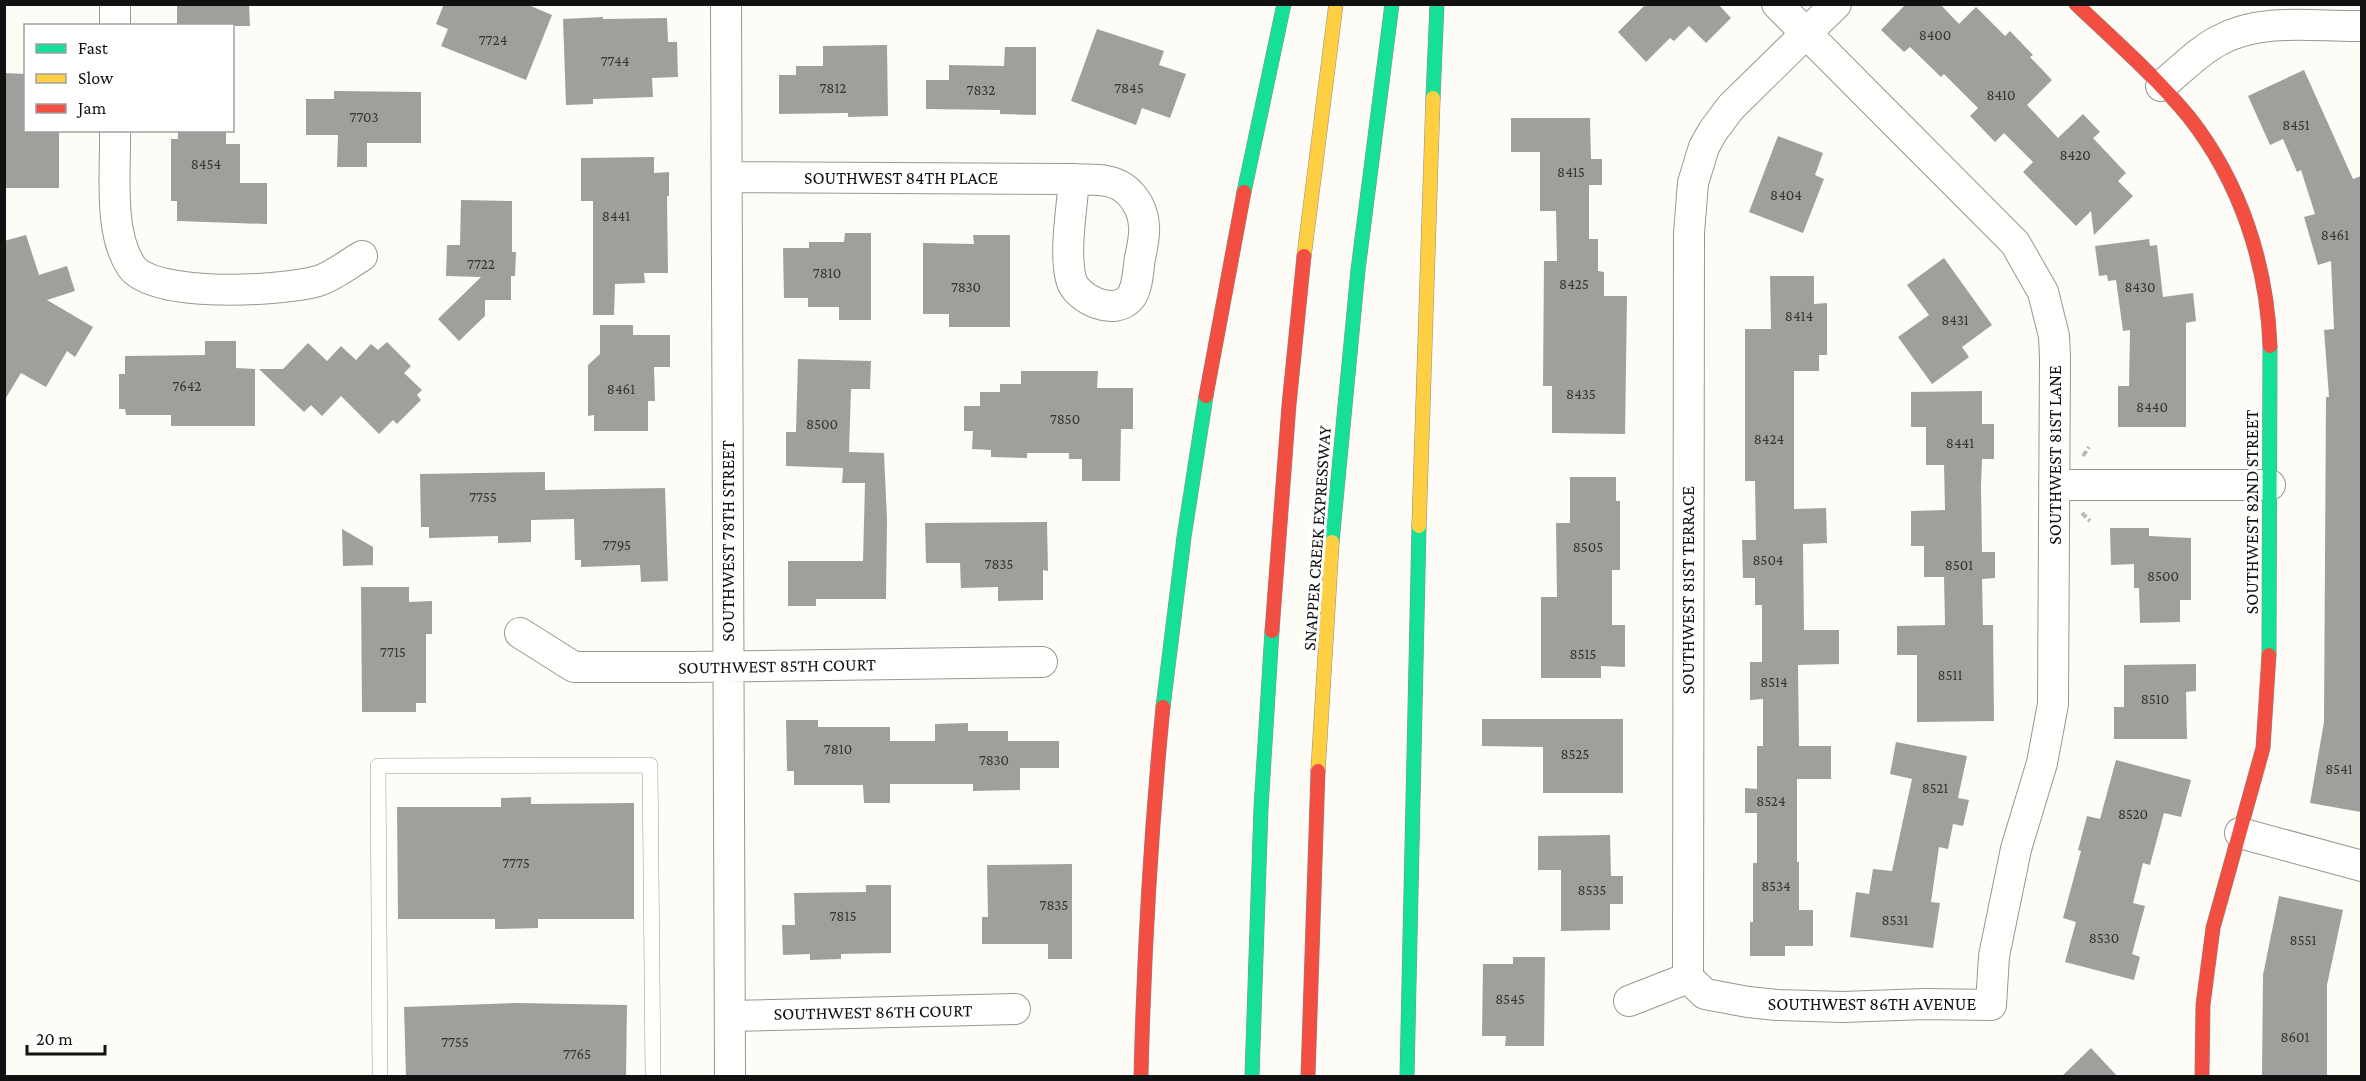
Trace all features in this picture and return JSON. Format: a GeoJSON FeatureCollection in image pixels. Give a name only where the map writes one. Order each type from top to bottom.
{"type":"FeatureCollection","features":[{"type":"Feature","properties":{"kind":"main road"},"geometry":{"type":"LineString","coordinates":[[1141,1077],[1144,937],[1149,860],[1186,519],[1214,341],[1249,160],[1284,4]]}},
{"type":"Feature","properties":{"kind":"main road","name":"SNAPPER CREEK EXPRESSWAY"},"geometry":{"type":"LineString","coordinates":[[1252,1077],[1258,875],[1279,520],[1309,212],[1336,4]]}},
{"type":"Feature","properties":{"kind":"main road","name":"SNAPPER CREEK EXPRESSWAY"},"geometry":{"type":"LineString","coordinates":[[1308,1077],[1314,864],[1331,580],[1357,294],[1392,4]]}},
{"type":"Feature","properties":{"kind":"main road"},"geometry":{"type":"LineString","coordinates":[[1407,1077],[1422,407],[1437,4]]}},
{"type":"Feature","properties":{"kind":"main road","name":"SOUTHWEST 82ND STREET"},"geometry":{"type":"LineString","coordinates":[[2076,4],[2161,86],[2205,140],[2218,161],[2244,217],[2264,281],[2270,347],[2266,723],[2263,748],[2220,901],[2208,957],[2203,1005],[2202,1077]]}},
{"type":"Feature","properties":{"kind":"street"},"geometry":{"type":"LineString","coordinates":[[115,4],[115,24]]}},
{"type":"Feature","properties":{"kind":"street","name":"SOUTHWEST 78TH STREET"},"geometry":{"type":"LineString","coordinates":[[726,4],[730,1077]]}},
{"type":"Feature","properties":{"kind":"street","name":"SOUTHWEST 81ST LANE"},"geometry":{"type":"LineString","coordinates":[[1777,4],[2014,243],[2043,292],[2054,336],[2053,704],[2042,763],[2012,871],[1994,956],[1991,1005]]}},
{"type":"Feature","properties":{"kind":"street","name":"SOUTHWEST 81ST TERRACE"},"geometry":{"type":"LineString","coordinates":[[1688,978],[1688,444],[1690,203],[1693,183],[1701,156],[1718,124],[1731,107],[1836,4]]}},
{"type":"Feature","properties":{"kind":"street"},"geometry":{"type":"LineString","coordinates":[[2161,86],[2207,48],[2234,33],[2253,28],[2277,26],[2360,30]]}},
{"type":"Feature","properties":{"kind":"street"},"geometry":{"type":"LineString","coordinates":[[116,132],[116,219],[121,243],[135,271],[154,282],[182,288],[271,287],[325,279],[362,256]]}},
{"type":"Feature","properties":{"kind":"street","name":"SOUTHWEST 84TH PLACE"},"geometry":{"type":"LineString","coordinates":[[727,177],[1074,179]]}},
{"type":"Feature","properties":{"kind":"street"},"geometry":{"type":"LineString","coordinates":[[2054,485],[2270,485]]}},
{"type":"Feature","properties":{"kind":"street","name":"SOUTHWEST 85TH COURT"},"geometry":{"type":"LineString","coordinates":[[520,633],[574,666],[729,667],[1042,662]]}},
{"type":"Feature","properties":{"kind":"street"},"geometry":{"type":"LineString","coordinates":[[2240,833],[2361,866]]}},
{"type":"Feature","properties":{"kind":"street"},"geometry":{"type":"LineString","coordinates":[[1629,1001],[1688,978]]}},
{"type":"Feature","properties":{"kind":"street","name":"SOUTHWEST 86TH AVENUE"},"geometry":{"type":"LineString","coordinates":[[1688,978],[1705,994],[1757,1003],[1834,1007],[1925,1004],[1991,1005]]}},
{"type":"Feature","properties":{"kind":"street","name":"SOUTHWEST 86TH COURT"},"geometry":{"type":"LineString","coordinates":[[730,1016],[1015,1009]]}},
{"type":"Feature","properties":{"kind":"lane"},"geometry":{"type":"LineString","coordinates":[[380,1077],[378,766],[650,765],[653,1077]]}},
{"type":"Feature","properties":{"kind":"path"},"geometry":{"type":"LineString","coordinates":[[2080,512],[2090,521]]}},
{"type":"Feature","properties":{"kind":"building"},"geometry":{"type":"Polygon","coordinates":[[[177,4],[249,4],[250,26],[177,24],[177,4]]]}},
{"type":"Feature","properties":{"kind":"building"},"geometry":{"type":"Polygon","coordinates":[[[444,4],[526,4],[552,15],[526,80],[441,46],[448,29],[436,24],[444,4]]]}},
{"type":"Feature","properties":{"kind":"building"},"geometry":{"type":"Polygon","coordinates":[[[1646,4],[1718,4],[1731,18],[1706,43],[1689,26],[1674,41],[1670,38],[1646,62],[1618,32],[1646,4]]]}},
{"type":"Feature","properties":{"kind":"building"},"geometry":{"type":"Polygon","coordinates":[[[1906,4],[1940,4],[1959,24],[1976,7],[2005,36],[2010,31],[2033,55],[2030,57],[2052,80],[2027,105],[2058,138],[2083,114],[2100,132],[2093,138],[2126,173],[2118,181],[2133,196],[2094,235],[2091,211],[2076,226],[2023,172],[2033,162],[2004,133],[1995,142],[1970,116],[1978,108],[1944,74],[1941,77],[1910,47],[1904,52],[1881,30],[1906,4]]]}},
{"type":"Feature","properties":{"kind":"building"},"geometry":{"type":"Polygon","coordinates":[[[603,17],[603,19],[667,18],[668,42],[677,42],[678,77],[652,78],[653,97],[593,99],[593,104],[566,105],[563,19],[603,17]]]}},
{"type":"Feature","properties":{"kind":"building"},"geometry":{"type":"Polygon","coordinates":[[[1097,29],[1164,51],[1159,65],[1186,74],[1170,118],[1142,108],[1136,125],[1071,101],[1097,29]]]}},
{"type":"Feature","properties":{"kind":"building"},"geometry":{"type":"Polygon","coordinates":[[[887,45],[888,116],[848,117],[848,113],[779,114],[779,75],[796,75],[796,66],[823,66],[823,46],[887,45]]]}},
{"type":"Feature","properties":{"kind":"building"},"geometry":{"type":"Polygon","coordinates":[[[1005,47],[1036,47],[1036,115],[1000,114],[1000,110],[926,109],[926,80],[949,80],[949,65],[1004,66],[1005,47]]]}},
{"type":"Feature","properties":{"kind":"building"},"geometry":{"type":"Polygon","coordinates":[[[2304,70],[2353,179],[2361,176],[2361,812],[2310,803],[2324,722],[2326,397],[2329,397],[2324,330],[2334,329],[2331,261],[2318,265],[2304,217],[2315,214],[2301,170],[2297,172],[2283,139],[2270,145],[2248,96],[2304,70]]]}},
{"type":"Feature","properties":{"kind":"building"},"geometry":{"type":"Polygon","coordinates":[[[4,73],[24,74],[24,132],[59,132],[59,188],[4,188],[4,73]]]}},
{"type":"Feature","properties":{"kind":"building"},"geometry":{"type":"Polygon","coordinates":[[[334,91],[421,92],[421,143],[367,143],[367,167],[337,167],[338,135],[306,135],[306,99],[334,99],[334,91]]]}},
{"type":"Feature","properties":{"kind":"building"},"geometry":{"type":"Polygon","coordinates":[[[1511,118],[1590,118],[1591,159],[1602,159],[1602,185],[1589,185],[1589,239],[1598,239],[1598,271],[1604,272],[1604,296],[1627,296],[1625,434],[1552,433],[1552,386],[1543,386],[1544,261],[1557,261],[1556,211],[1540,211],[1540,152],[1511,152],[1511,118]]]}},
{"type":"Feature","properties":{"kind":"building"},"geometry":{"type":"Polygon","coordinates":[[[178,132],[226,132],[226,144],[240,144],[240,183],[267,183],[267,224],[177,221],[177,201],[171,201],[171,139],[178,139],[178,132]]]}},
{"type":"Feature","properties":{"kind":"building"},"geometry":{"type":"Polygon","coordinates":[[[1778,136],[1823,153],[1815,175],[1824,179],[1803,233],[1749,212],[1778,136]]]}},
{"type":"Feature","properties":{"kind":"building"},"geometry":{"type":"Polygon","coordinates":[[[654,157],[654,173],[669,172],[668,273],[644,273],[645,283],[615,284],[614,315],[593,315],[593,201],[581,201],[581,158],[654,157]]]}},
{"type":"Feature","properties":{"kind":"building"},"geometry":{"type":"Polygon","coordinates":[[[461,200],[512,201],[512,252],[516,252],[515,276],[511,276],[511,300],[485,300],[485,316],[459,341],[438,319],[481,277],[446,276],[447,245],[460,245],[461,200]]]}},
{"type":"Feature","properties":{"kind":"building"},"geometry":{"type":"Polygon","coordinates":[[[845,233],[871,233],[871,320],[839,320],[839,307],[808,307],[808,298],[784,298],[783,248],[809,248],[809,242],[844,242],[845,233]]]}},
{"type":"Feature","properties":{"kind":"building"},"geometry":{"type":"Polygon","coordinates":[[[26,235],[39,275],[67,266],[75,291],[47,300],[93,327],[75,357],[67,351],[46,387],[21,373],[4,401],[4,241],[26,235]]]}},
{"type":"Feature","properties":{"kind":"building"},"geometry":{"type":"Polygon","coordinates":[[[973,235],[1010,235],[1010,327],[949,327],[949,314],[923,314],[923,243],[974,244],[973,235]]]}},
{"type":"Feature","properties":{"kind":"building"},"geometry":{"type":"Polygon","coordinates":[[[2149,239],[2150,246],[2157,245],[2163,297],[2193,293],[2196,321],[2186,323],[2186,427],[2118,427],[2118,386],[2129,386],[2130,330],[2123,331],[2116,280],[2108,281],[2107,275],[2099,276],[2095,246],[2149,239]]]}},
{"type":"Feature","properties":{"kind":"building"},"geometry":{"type":"Polygon","coordinates":[[[1944,258],[1992,325],[1962,347],[1969,357],[1932,384],[1898,337],[1929,315],[1907,285],[1944,258]]]}},
{"type":"Feature","properties":{"kind":"building"},"geometry":{"type":"Polygon","coordinates":[[[1770,276],[1814,276],[1814,304],[1827,303],[1827,355],[1819,355],[1819,371],[1794,371],[1794,509],[1826,508],[1827,543],[1803,544],[1804,630],[1839,630],[1839,664],[1798,665],[1799,746],[1831,746],[1831,779],[1797,779],[1799,910],[1813,910],[1813,946],[1785,946],[1785,956],[1750,956],[1750,922],[1753,922],[1753,863],[1757,863],[1757,813],[1745,813],[1745,788],[1757,789],[1757,746],[1763,746],[1763,699],[1750,700],[1750,662],[1762,662],[1762,605],[1755,605],[1755,578],[1743,578],[1742,540],[1756,540],[1755,481],[1745,481],[1745,329],[1771,329],[1770,276]]]}},
{"type":"Feature","properties":{"kind":"building"},"geometry":{"type":"Polygon","coordinates":[[[600,325],[633,325],[633,335],[670,335],[670,367],[654,367],[655,401],[648,401],[648,431],[594,431],[594,415],[588,416],[588,365],[600,354],[600,325]]]}},
{"type":"Feature","properties":{"kind":"building"},"geometry":{"type":"Polygon","coordinates":[[[205,341],[236,341],[236,368],[255,369],[255,426],[171,426],[171,415],[126,415],[125,409],[119,409],[119,374],[125,374],[125,356],[205,355],[205,341]]]}},
{"type":"Feature","properties":{"kind":"building"},"geometry":{"type":"Polygon","coordinates":[[[387,342],[411,366],[404,373],[422,390],[417,395],[421,400],[397,424],[393,420],[379,434],[341,396],[322,416],[311,405],[304,412],[259,369],[283,369],[308,343],[327,361],[341,346],[356,360],[371,344],[378,350],[387,342]]]}},
{"type":"Feature","properties":{"kind":"building"},"geometry":{"type":"Polygon","coordinates":[[[798,359],[871,361],[870,389],[851,389],[849,452],[884,453],[887,519],[886,599],[816,599],[816,606],[788,606],[788,561],[863,561],[865,483],[842,483],[843,468],[786,466],[786,432],[796,432],[798,359]]]}},
{"type":"Feature","properties":{"kind":"building"},"geometry":{"type":"Polygon","coordinates":[[[1021,371],[1098,371],[1097,388],[1133,388],[1133,429],[1121,429],[1120,481],[1082,481],[1082,459],[1069,459],[1069,453],[1027,453],[1027,458],[991,457],[991,450],[972,449],[973,431],[964,431],[964,406],[980,406],[980,392],[1000,392],[1000,384],[1021,384],[1021,371]]]}},
{"type":"Feature","properties":{"kind":"building"},"geometry":{"type":"Polygon","coordinates":[[[1982,391],[1982,424],[1994,424],[1994,459],[1982,459],[1981,486],[1982,552],[1995,552],[1995,578],[1982,579],[1983,625],[1993,625],[1994,721],[1917,722],[1917,655],[1897,655],[1897,626],[1945,625],[1944,577],[1924,577],[1924,546],[1911,546],[1911,511],[1945,510],[1944,465],[1926,465],[1926,427],[1911,427],[1911,392],[1982,391]]]}},
{"type":"Feature","properties":{"kind":"building"},"geometry":{"type":"Polygon","coordinates":[[[545,472],[545,490],[665,488],[668,581],[641,582],[640,565],[581,567],[581,560],[575,560],[574,519],[531,520],[531,542],[498,543],[498,536],[429,538],[429,527],[421,527],[420,474],[545,472]]]}},
{"type":"Feature","properties":{"kind":"building"},"geometry":{"type":"Polygon","coordinates":[[[1570,477],[1616,477],[1616,501],[1620,501],[1620,570],[1612,570],[1612,625],[1625,625],[1625,667],[1601,666],[1601,678],[1541,678],[1541,597],[1557,597],[1556,523],[1570,523],[1570,477]]]}},
{"type":"Feature","properties":{"kind":"building"},"geometry":{"type":"Polygon","coordinates":[[[1047,522],[1048,571],[1043,570],[1043,600],[998,601],[998,587],[961,588],[960,563],[926,563],[925,523],[1047,522]]]}},
{"type":"Feature","properties":{"kind":"building"},"geometry":{"type":"Polygon","coordinates":[[[2110,528],[2149,528],[2149,536],[2191,538],[2191,600],[2180,600],[2180,622],[2140,623],[2139,588],[2134,588],[2134,564],[2111,565],[2110,528]]]}},
{"type":"Feature","properties":{"kind":"building"},"geometry":{"type":"Polygon","coordinates":[[[342,529],[373,547],[373,565],[343,566],[342,529]]]}},
{"type":"Feature","properties":{"kind":"building"},"geometry":{"type":"Polygon","coordinates":[[[361,587],[409,587],[409,602],[432,601],[432,634],[426,634],[426,703],[416,703],[416,712],[362,712],[361,587]]]}},
{"type":"Feature","properties":{"kind":"building"},"geometry":{"type":"Polygon","coordinates":[[[2196,664],[2196,691],[2186,692],[2187,739],[2114,739],[2114,707],[2124,707],[2124,665],[2196,664]]]}},
{"type":"Feature","properties":{"kind":"building"},"geometry":{"type":"Polygon","coordinates":[[[1482,719],[1623,719],[1623,793],[1543,793],[1543,747],[1482,746],[1482,719]]]}},
{"type":"Feature","properties":{"kind":"building"},"geometry":{"type":"Polygon","coordinates":[[[786,720],[818,720],[818,727],[890,727],[890,741],[935,741],[935,724],[968,723],[968,731],[1008,731],[1008,741],[1059,741],[1059,768],[1020,768],[1020,790],[973,791],[973,784],[890,784],[890,803],[864,803],[863,785],[794,785],[794,771],[787,771],[786,720]]]}},
{"type":"Feature","properties":{"kind":"building"},"geometry":{"type":"Polygon","coordinates":[[[1896,742],[1967,756],[1958,798],[1969,800],[1963,826],[1953,824],[1948,849],[1939,847],[1931,902],[1940,903],[1933,948],[1850,937],[1856,892],[1869,894],[1873,869],[1892,871],[1912,779],[1890,774],[1896,742]]]}},
{"type":"Feature","properties":{"kind":"building"},"geometry":{"type":"Polygon","coordinates":[[[2116,760],[2191,780],[2181,817],[2164,813],[2150,865],[2143,863],[2133,903],[2145,906],[2132,954],[2140,957],[2134,980],[2065,962],[2076,922],[2063,918],[2081,851],[2078,850],[2087,816],[2100,819],[2116,760]]]}},
{"type":"Feature","properties":{"kind":"building"},"geometry":{"type":"Polygon","coordinates":[[[531,797],[531,804],[634,803],[634,919],[538,919],[538,928],[495,929],[495,919],[398,919],[397,807],[501,807],[501,798],[531,797]]]}},
{"type":"Feature","properties":{"kind":"building"},"geometry":{"type":"Polygon","coordinates":[[[1610,835],[1611,876],[1623,876],[1623,904],[1610,904],[1610,930],[1561,931],[1561,870],[1538,870],[1538,836],[1610,835]]]}},
{"type":"Feature","properties":{"kind":"building"},"geometry":{"type":"Polygon","coordinates":[[[1072,864],[1072,959],[1048,959],[1048,944],[982,944],[982,917],[988,917],[987,865],[1072,864]]]}},
{"type":"Feature","properties":{"kind":"building"},"geometry":{"type":"Polygon","coordinates":[[[866,885],[891,885],[891,953],[841,954],[841,959],[810,960],[810,954],[783,955],[782,925],[795,925],[794,893],[866,892],[866,885]]]}},
{"type":"Feature","properties":{"kind":"building"},"geometry":{"type":"Polygon","coordinates":[[[2279,896],[2343,910],[2327,985],[2327,1077],[2262,1077],[2263,975],[2279,896]]]}},
{"type":"Feature","properties":{"kind":"building"},"geometry":{"type":"Polygon","coordinates":[[[1513,957],[1545,957],[1544,1046],[1505,1046],[1506,1036],[1482,1036],[1483,964],[1513,964],[1513,957]]]}},
{"type":"Feature","properties":{"kind":"building"},"geometry":{"type":"Polygon","coordinates":[[[518,1003],[627,1005],[626,1077],[406,1077],[404,1007],[518,1003]]]}},
{"type":"Feature","properties":{"kind":"building"},"geometry":{"type":"Polygon","coordinates":[[[2091,1048],[2118,1077],[2061,1077],[2091,1048]]]}},
{"type":"Feature","properties":{"kind":"traffic: fast"},"geometry":{"type":"LineString","coordinates":[[1244,192],[1284,4]]}},
{"type":"Feature","properties":{"kind":"traffic: fast"},"geometry":{"type":"LineString","coordinates":[[1332,542],[1358,270],[1392,4]]}},
{"type":"Feature","properties":{"kind":"traffic: fast"},"geometry":{"type":"LineString","coordinates":[[1433,98],[1437,4]]}},
{"type":"Feature","properties":{"kind":"traffic: fast"},"geometry":{"type":"LineString","coordinates":[[2269,655],[2270,346]]}},
{"type":"Feature","properties":{"kind":"traffic: fast"},"geometry":{"type":"LineString","coordinates":[[1163,707],[1184,537],[1206,396]]}},
{"type":"Feature","properties":{"kind":"traffic: fast"},"geometry":{"type":"LineString","coordinates":[[1407,1076],[1419,526]]}},
{"type":"Feature","properties":{"kind":"traffic: fast"},"geometry":{"type":"LineString","coordinates":[[1252,1076],[1261,808],[1272,631]]}},
{"type":"Feature","properties":{"kind":"traffic: slow"},"geometry":{"type":"LineString","coordinates":[[1304,256],[1336,4]]}},
{"type":"Feature","properties":{"kind":"traffic: slow"},"geometry":{"type":"LineString","coordinates":[[1419,526],[1433,98]]}},
{"type":"Feature","properties":{"kind":"traffic: slow"},"geometry":{"type":"LineString","coordinates":[[1318,771],[1332,542]]}},
{"type":"Feature","properties":{"kind":"traffic: jam"},"geometry":{"type":"LineString","coordinates":[[2076,4],[2176,102],[2207,142],[2223,169],[2248,225],[2256,254],[2268,315],[2270,346]]}},
{"type":"Feature","properties":{"kind":"traffic: jam"},"geometry":{"type":"LineString","coordinates":[[1206,396],[1244,192]]}},
{"type":"Feature","properties":{"kind":"traffic: jam"},"geometry":{"type":"LineString","coordinates":[[1272,631],[1289,405],[1304,256]]}},
{"type":"Feature","properties":{"kind":"traffic: jam"},"geometry":{"type":"LineString","coordinates":[[2202,1076],[2203,1005],[2213,928],[2263,748],[2269,655]]}},
{"type":"Feature","properties":{"kind":"traffic: jam"},"geometry":{"type":"LineString","coordinates":[[1141,1076],[1149,891],[1163,707]]}},
{"type":"Feature","properties":{"kind":"traffic: jam"},"geometry":{"type":"LineString","coordinates":[[1308,1076],[1318,771]]}}]}
